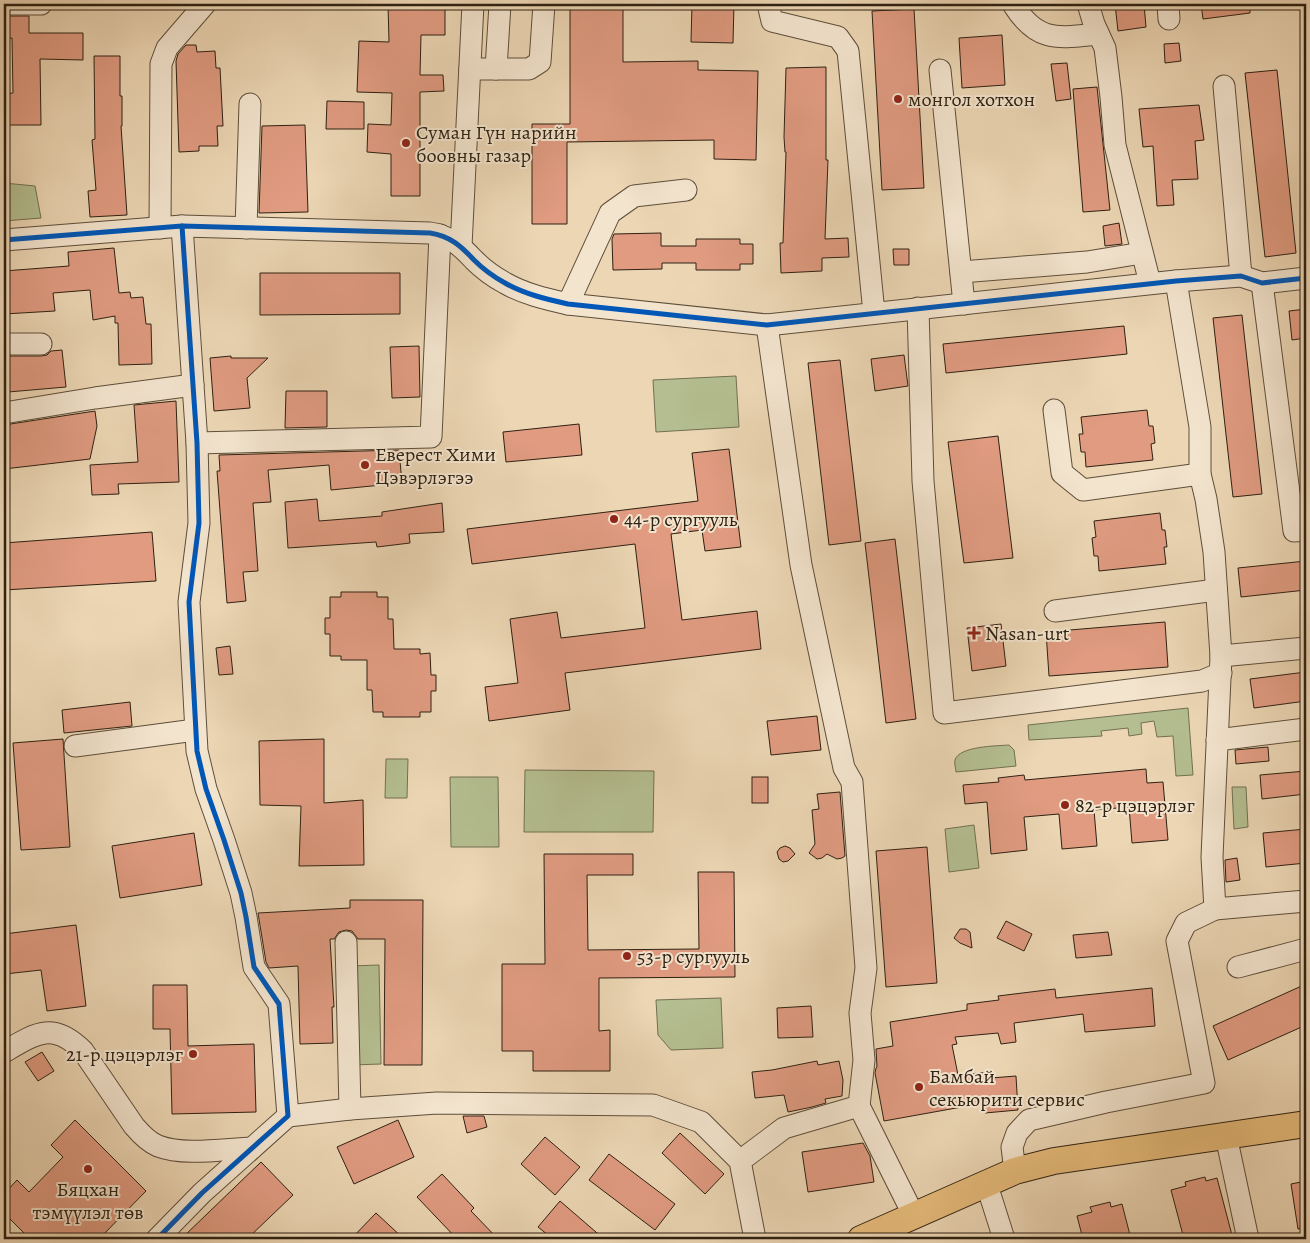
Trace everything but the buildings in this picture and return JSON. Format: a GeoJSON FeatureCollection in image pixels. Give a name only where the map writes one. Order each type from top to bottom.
{"type":"FeatureCollection","features":[{"type":"Feature","properties":{"kind":"main road"},"geometry":{"type":"LineString","coordinates":[[861,1239],[1015,1170],[1054,1161],[1306,1124]]}},
{"type":"Feature","properties":{"kind":"street"},"geometry":{"type":"LineString","coordinates":[[4,4],[41,4]]}},
{"type":"Feature","properties":{"kind":"street"},"geometry":{"type":"LineString","coordinates":[[160,228],[161,64],[167,48],[205,4]]}},
{"type":"Feature","properties":{"kind":"street"},"geometry":{"type":"LineString","coordinates":[[460,246],[473,4]]}},
{"type":"Feature","properties":{"kind":"street"},"geometry":{"type":"LineString","coordinates":[[496,69],[500,4]]}},
{"type":"Feature","properties":{"kind":"street"},"geometry":{"type":"LineString","coordinates":[[470,69],[529,69],[540,62],[544,4]]}},
{"type":"Feature","properties":{"kind":"street"},"geometry":{"type":"LineString","coordinates":[[768,4],[772,21],[838,37],[848,51],[874,313]]}},
{"type":"Feature","properties":{"kind":"street"},"geometry":{"type":"LineString","coordinates":[[1013,4],[1028,23],[1045,35],[1068,37],[1098,34]]}},
{"type":"Feature","properties":{"kind":"street"},"geometry":{"type":"LineString","coordinates":[[1088,4],[1105,48],[1112,98],[1115,145],[1150,283]]}},
{"type":"Feature","properties":{"kind":"street"},"geometry":{"type":"LineString","coordinates":[[940,70],[964,304]]}},
{"type":"Feature","properties":{"kind":"street"},"geometry":{"type":"LineString","coordinates":[[1224,86],[1241,276]]}},
{"type":"Feature","properties":{"kind":"street"},"geometry":{"type":"LineString","coordinates":[[246,228],[250,104]]}},
{"type":"Feature","properties":{"kind":"street"},"geometry":{"type":"LineString","coordinates":[[568,304],[610,214],[634,196],[686,190]]}},
{"type":"Feature","properties":{"kind":"street"},"geometry":{"type":"LineString","coordinates":[[182,226],[197,443],[198,523],[189,602],[195,730],[201,772],[241,893],[254,967],[279,1004],[288,1116]]}},
{"type":"Feature","properties":{"kind":"street"},"geometry":{"type":"LineString","coordinates":[[4,240],[182,226],[440,235],[451,239],[480,266],[506,284],[536,296],[568,304],[767,325],[1150,283],[1241,276],[1262,283],[1306,278]]}},
{"type":"Feature","properties":{"kind":"street"},"geometry":{"type":"LineString","coordinates":[[197,443],[431,437],[440,235]]}},
{"type":"Feature","properties":{"kind":"street"},"geometry":{"type":"LineString","coordinates":[[961,272],[1087,262],[1142,253]]}},
{"type":"Feature","properties":{"kind":"street"},"geometry":{"type":"LineString","coordinates":[[1176,281],[1200,427],[1200,474],[1214,552],[1221,665],[1212,857],[1215,909]]}},
{"type":"Feature","properties":{"kind":"street"},"geometry":{"type":"LineString","coordinates":[[1262,283],[1294,531],[1306,530]]}},
{"type":"Feature","properties":{"kind":"street"},"geometry":{"type":"LineString","coordinates":[[918,308],[923,482],[944,713],[1202,681],[1221,665],[1306,648]]}},
{"type":"Feature","properties":{"kind":"street"},"geometry":{"type":"LineString","coordinates":[[767,325],[802,565],[844,768],[852,782],[866,968],[860,1013],[864,1060],[859,1106],[914,1216]]}},
{"type":"Feature","properties":{"kind":"street"},"geometry":{"type":"LineString","coordinates":[[4,344],[41,344]]}},
{"type":"Feature","properties":{"kind":"street"},"geometry":{"type":"LineString","coordinates":[[4,413],[193,385]]}},
{"type":"Feature","properties":{"kind":"street"},"geometry":{"type":"LineString","coordinates":[[1054,410],[1062,473],[1083,490],[1200,474]]}},
{"type":"Feature","properties":{"kind":"street"},"geometry":{"type":"LineString","coordinates":[[1055,611],[1216,590]]}},
{"type":"Feature","properties":{"kind":"street"},"geometry":{"type":"LineString","coordinates":[[1217,740],[1306,729]]}},
{"type":"Feature","properties":{"kind":"street"},"geometry":{"type":"LineString","coordinates":[[75,746],[195,730]]}},
{"type":"Feature","properties":{"kind":"street"},"geometry":{"type":"LineString","coordinates":[[1015,1170],[1012,1147],[1017,1133],[1029,1120],[1106,1102],[1204,1083],[1177,941],[1186,923],[1215,909],[1306,900]]}},
{"type":"Feature","properties":{"kind":"street"},"geometry":{"type":"LineString","coordinates":[[346,942],[350,1109]]}},
{"type":"Feature","properties":{"kind":"street"},"geometry":{"type":"LineString","coordinates":[[1238,968],[1306,949]]}},
{"type":"Feature","properties":{"kind":"street"},"geometry":{"type":"LineString","coordinates":[[4,1052],[29,1037],[40,1033],[51,1032],[60,1034],[74,1042],[83,1051],[134,1126],[143,1136],[156,1145],[171,1149],[191,1150],[252,1148]]}},
{"type":"Feature","properties":{"kind":"street"},"geometry":{"type":"LineString","coordinates":[[157,1239],[202,1192],[288,1116],[350,1109],[437,1103],[653,1105],[701,1122],[740,1161],[755,1239]]}},
{"type":"Feature","properties":{"kind":"street"},"geometry":{"type":"LineString","coordinates":[[740,1161],[784,1128],[859,1106]]}},
{"type":"Feature","properties":{"kind":"street"},"geometry":{"type":"LineString","coordinates":[[1226,1136],[1248,1239]]}},
{"type":"Feature","properties":{"kind":"street"},"geometry":{"type":"LineString","coordinates":[[986,1182],[1004,1239]]}},
{"type":"Feature","properties":{"kind":"green space"},"geometry":{"type":"Polygon","coordinates":[[[4,183],[35,186],[41,218],[4,221],[4,183]]]}},
{"type":"Feature","properties":{"kind":"green space"},"geometry":{"type":"Polygon","coordinates":[[[736,376],[739,427],[656,432],[653,380],[736,376]]]}},
{"type":"Feature","properties":{"kind":"green space"},"geometry":{"type":"Polygon","coordinates":[[[1188,708],[1193,775],[1176,776],[1173,736],[1157,737],[1154,721],[1141,723],[1142,734],[1129,736],[1128,728],[1101,731],[1102,736],[1029,740],[1028,725],[1188,708]]]}},
{"type":"Feature","properties":{"kind":"green space"},"geometry":{"type":"Polygon","coordinates":[[[1009,745],[1014,750],[1016,766],[956,772],[955,760],[963,752],[971,749],[1009,745]]]}},
{"type":"Feature","properties":{"kind":"green space"},"geometry":{"type":"Polygon","coordinates":[[[386,759],[408,759],[407,798],[385,798],[386,759]]]}},
{"type":"Feature","properties":{"kind":"green space"},"geometry":{"type":"Polygon","coordinates":[[[525,770],[654,771],[653,832],[524,832],[525,770]]]}},
{"type":"Feature","properties":{"kind":"green space"},"geometry":{"type":"Polygon","coordinates":[[[450,777],[498,777],[499,847],[451,847],[450,777]]]}},
{"type":"Feature","properties":{"kind":"green space"},"geometry":{"type":"Polygon","coordinates":[[[1232,787],[1246,787],[1248,827],[1234,829],[1232,787]]]}},
{"type":"Feature","properties":{"kind":"green space"},"geometry":{"type":"Polygon","coordinates":[[[974,825],[979,868],[949,872],[945,829],[974,825]]]}},
{"type":"Feature","properties":{"kind":"green space"},"geometry":{"type":"Polygon","coordinates":[[[379,965],[381,1064],[352,1065],[350,966],[379,965]]]}},
{"type":"Feature","properties":{"kind":"green space"},"geometry":{"type":"Polygon","coordinates":[[[721,998],[723,1048],[671,1050],[658,1035],[656,1000],[721,998]]]}},
{"type":"Feature","properties":{"kind":"cycle path"},"geometry":{"type":"LineString","coordinates":[[4,240],[182,226],[430,233],[455,242],[481,267],[501,281],[543,298],[568,304],[767,325],[1176,281],[1241,276],[1262,283],[1306,278]]}},
{"type":"Feature","properties":{"kind":"cycle path"},"geometry":{"type":"LineString","coordinates":[[157,1239],[202,1193],[288,1116],[279,1004],[254,967],[241,893],[206,789],[197,751],[189,602],[199,523],[197,443],[182,226]]}},
{"type":"Feature","properties":{"kind":"place","name":"монгол хотхон"},"geometry":{"type":"Point","coordinates":[898,99]}},
{"type":"Feature","properties":{"kind":"place","name":"Суман Гүн нарийн боовны газар"},"geometry":{"type":"Point","coordinates":[406,143]}},
{"type":"Feature","properties":{"kind":"place","name":"Еверест Хими Цэвэрлэгээ"},"geometry":{"type":"Point","coordinates":[365,465]}},
{"type":"Feature","properties":{"kind":"place","name":"44-р сургууль"},"geometry":{"type":"Point","coordinates":[614,519]}},
{"type":"Feature","properties":{"kind":"place","name":"Nasan-urt"},"geometry":{"type":"Point","coordinates":[974,633]}},
{"type":"Feature","properties":{"kind":"place","name":"82-р цэцэрлэг"},"geometry":{"type":"Point","coordinates":[1065,805]}},
{"type":"Feature","properties":{"kind":"place","name":"53-р сургууль"},"geometry":{"type":"Point","coordinates":[627,956]}},
{"type":"Feature","properties":{"kind":"place","name":"21-р цэцэрлэг"},"geometry":{"type":"Point","coordinates":[193,1054]}},
{"type":"Feature","properties":{"kind":"place","name":"Бамбай секьюрити сервис"},"geometry":{"type":"Point","coordinates":[919,1087]}},
{"type":"Feature","properties":{"kind":"place","name":"Бяцхан тэмүүлэл төв"},"geometry":{"type":"Point","coordinates":[88,1169]}}]}
